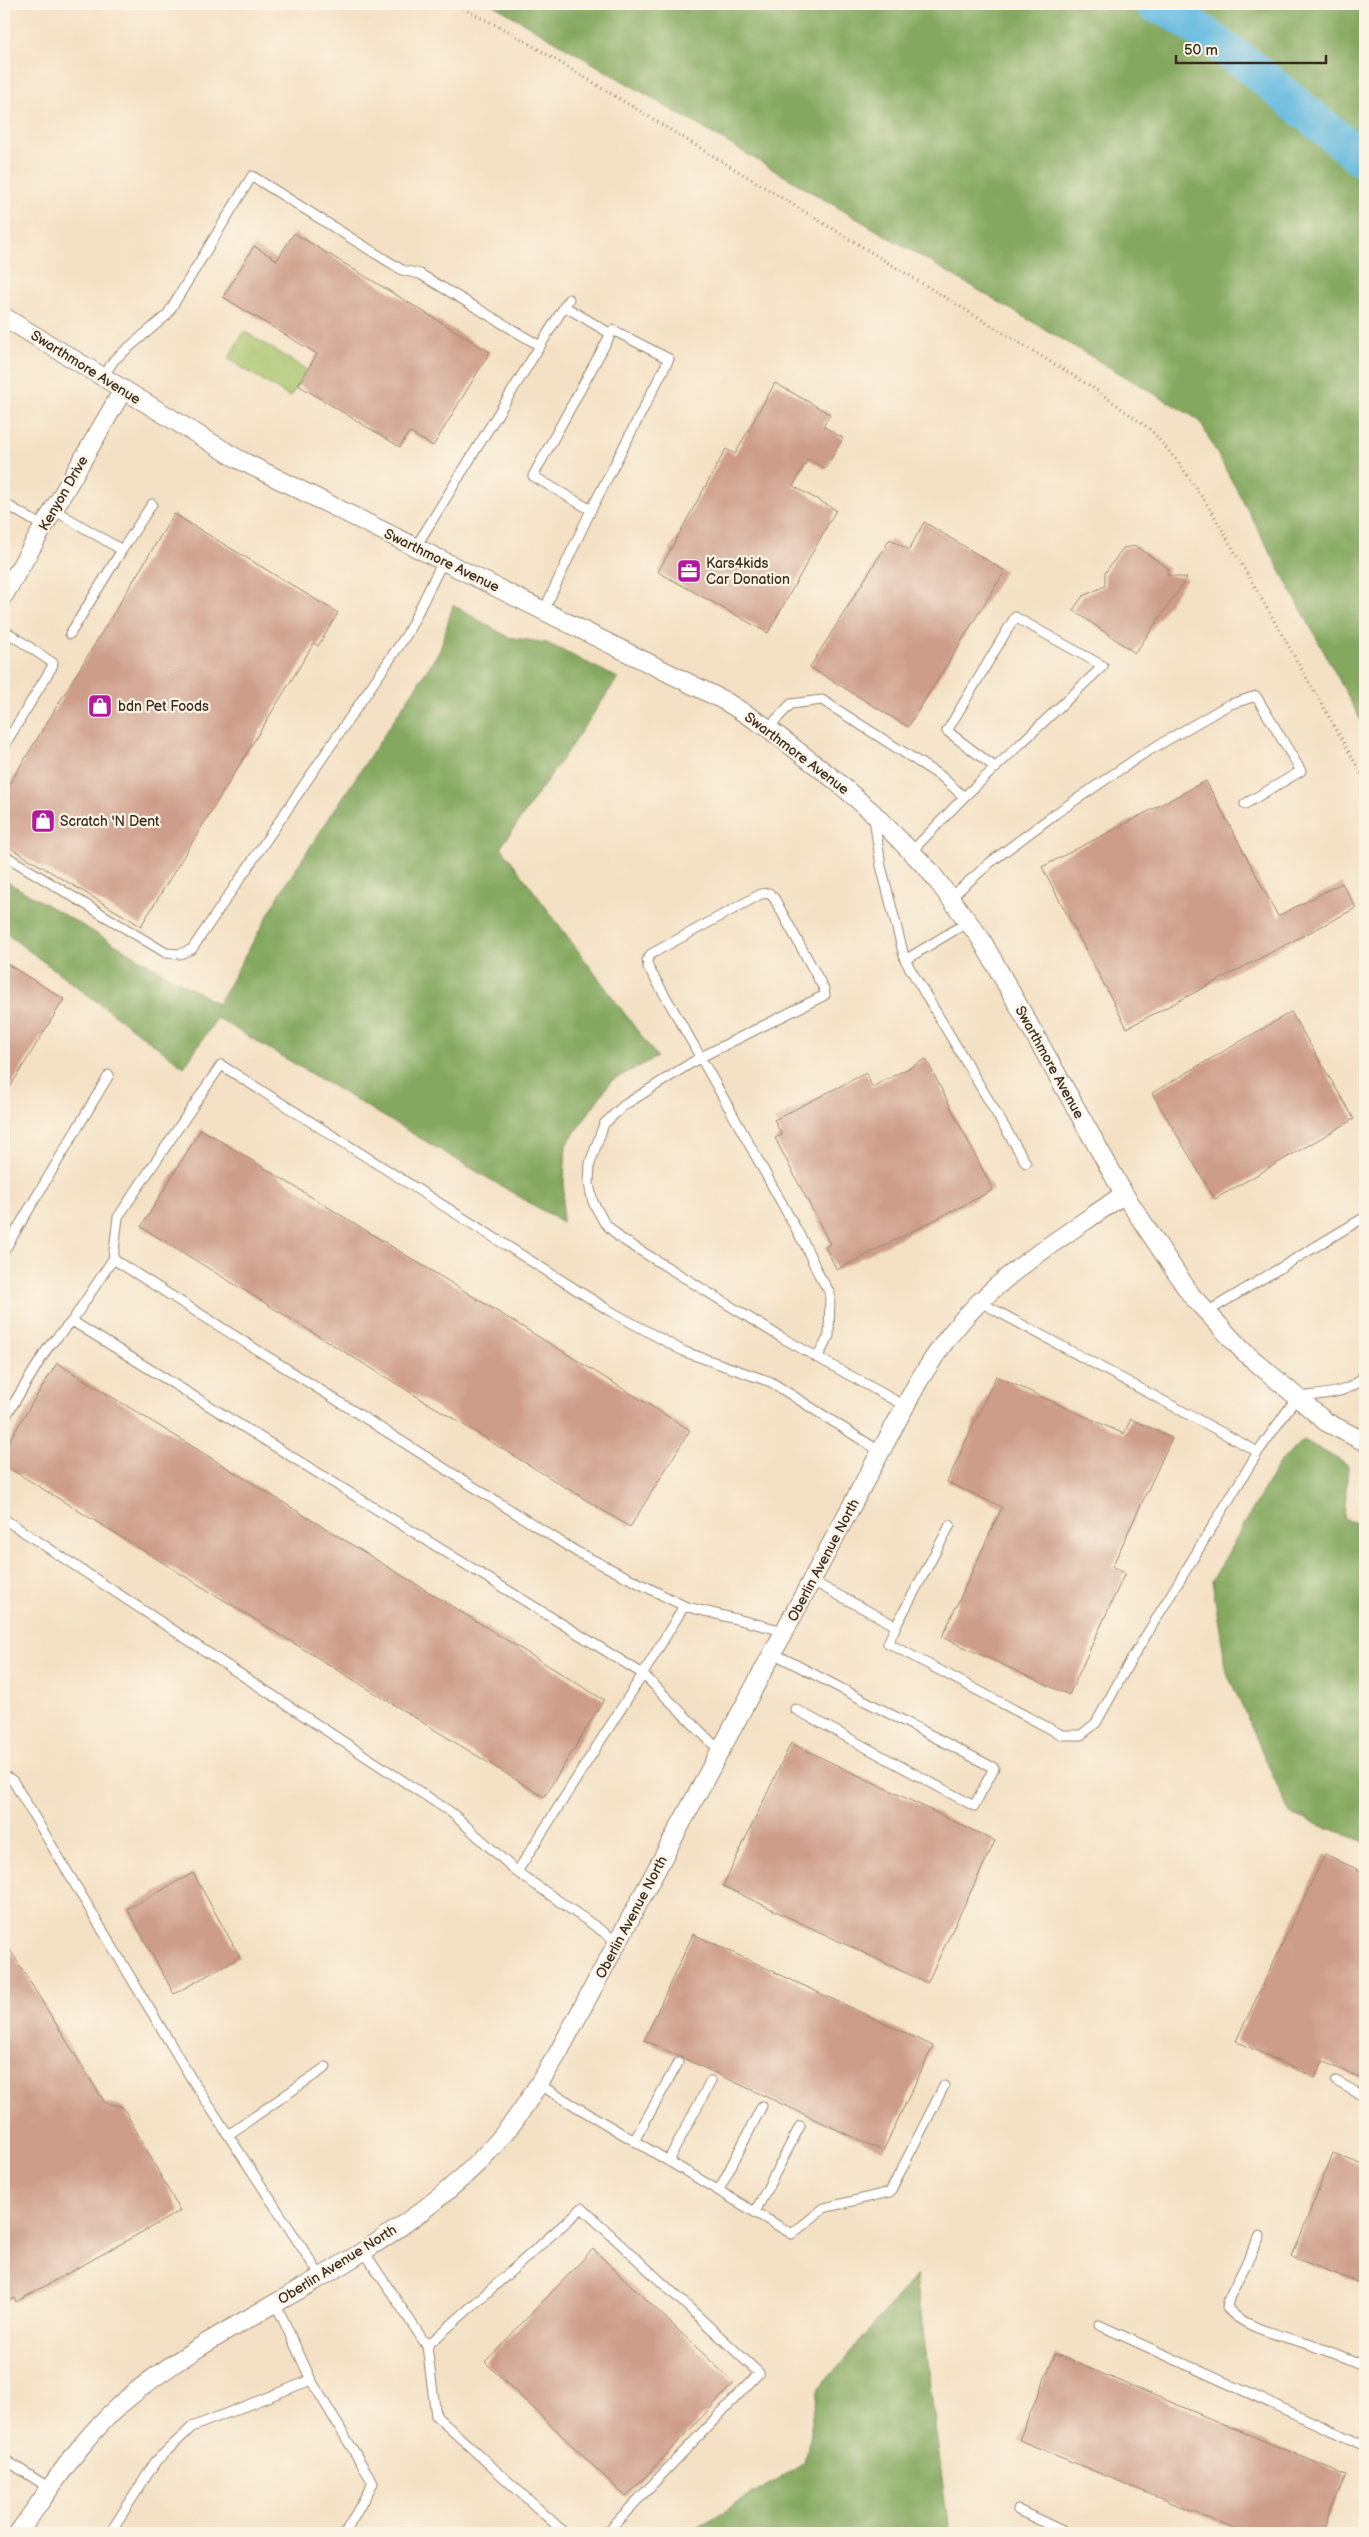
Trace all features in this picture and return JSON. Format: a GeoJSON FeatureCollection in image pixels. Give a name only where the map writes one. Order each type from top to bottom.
{"type":"FeatureCollection","features":[{"type":"Feature","properties":{"kind":"street","name":"Swarthmore Avenue"},"geometry":{"type":"LineString","coordinates":[[4,317],[238,460],[725,701],[768,728],[835,780],[873,813],[929,870],[968,922],[985,947],[1124,1194],[1191,1295],[1243,1351],[1326,1422],[1365,1442]]}},
{"type":"Feature","properties":{"kind":"street","name":"Kenyon Drive"},"geometry":{"type":"LineString","coordinates":[[4,595],[123,390]]}},
{"type":"Feature","properties":{"kind":"street","name":"Oberlin Avenue North"},"geometry":{"type":"LineString","coordinates":[[18,2533],[90,2434],[122,2403],[165,2370],[276,2302],[321,2277],[412,2217],[470,2169],[511,2125],[557,2055],[918,1382],[950,1334],[980,1302],[1013,1272],[1124,1194]]}},
{"type":"Feature","properties":{"kind":"lane"},"geometry":{"type":"LineString","coordinates":[[103,377],[114,360],[167,315],[252,176],[402,270],[420,274],[540,346]]}},
{"type":"Feature","properties":{"kind":"lane"},"geometry":{"type":"LineString","coordinates":[[415,548],[566,303],[611,334]]}},
{"type":"Feature","properties":{"kind":"lane"},"geometry":{"type":"LineString","coordinates":[[544,610],[591,510],[669,359],[613,330],[533,476],[591,510]]}},
{"type":"Feature","properties":{"kind":"lane"},"geometry":{"type":"LineString","coordinates":[[4,503],[44,527]]}},
{"type":"Feature","properties":{"kind":"lane"},"geometry":{"type":"LineString","coordinates":[[70,634],[152,504]]}},
{"type":"Feature","properties":{"kind":"lane"},"geometry":{"type":"LineString","coordinates":[[54,510],[122,550]]}},
{"type":"Feature","properties":{"kind":"lane"},"geometry":{"type":"LineString","coordinates":[[4,855],[166,953],[180,954],[192,949],[407,634],[443,561]]}},
{"type":"Feature","properties":{"kind":"lane"},"geometry":{"type":"LineString","coordinates":[[911,852],[964,797],[996,768],[1102,666],[1015,617],[947,731],[996,768]]}},
{"type":"Feature","properties":{"kind":"lane"},"geometry":{"type":"LineString","coordinates":[[4,630],[53,663],[4,746]]}},
{"type":"Feature","properties":{"kind":"lane"},"geometry":{"type":"LineString","coordinates":[[950,898],[992,861],[1055,814],[1143,754],[1228,705],[1256,696],[1301,771],[1245,804]]}},
{"type":"Feature","properties":{"kind":"lane"},"geometry":{"type":"LineString","coordinates":[[768,728],[791,704],[822,700],[942,778],[964,797]]}},
{"type":"Feature","properties":{"kind":"lane"},"geometry":{"type":"LineString","coordinates":[[873,813],[881,866],[905,960],[1026,1163]]}},
{"type":"Feature","properties":{"kind":"lane"},"geometry":{"type":"LineString","coordinates":[[817,1358],[829,1336],[830,1293],[699,1058],[648,967],[647,960],[650,954],[693,930],[761,894],[769,893],[774,898],[796,936],[824,989],[825,995],[699,1058],[623,1106],[604,1124],[590,1163],[589,1184],[592,1202],[604,1222],[620,1238],[778,1336],[817,1358],[905,1406]]}},
{"type":"Feature","properties":{"kind":"lane"},"geometry":{"type":"LineString","coordinates":[[905,960],[968,922]]}},
{"type":"Feature","properties":{"kind":"lane"},"geometry":{"type":"LineString","coordinates":[[4,1419],[49,1346],[72,1321],[113,1258],[118,1217],[221,1065],[610,1311],[685,1352],[771,1382],[881,1452]]}},
{"type":"Feature","properties":{"kind":"lane"},"geometry":{"type":"LineString","coordinates":[[4,1251],[109,1075]]}},
{"type":"Feature","properties":{"kind":"lane"},"geometry":{"type":"LineString","coordinates":[[1207,1312],[1365,1218]]}},
{"type":"Feature","properties":{"kind":"lane"},"geometry":{"type":"LineString","coordinates":[[113,1258],[577,1552],[684,1606],[784,1631]]}},
{"type":"Feature","properties":{"kind":"lane"},"geometry":{"type":"LineString","coordinates":[[980,1302],[1258,1452]]}},
{"type":"Feature","properties":{"kind":"lane"},"geometry":{"type":"LineString","coordinates":[[72,1321],[643,1674],[719,1750]]}},
{"type":"Feature","properties":{"kind":"lane"},"geometry":{"type":"LineString","coordinates":[[950,1525],[888,1643],[1062,1735],[1081,1735],[1096,1723],[1128,1665],[1258,1452],[1298,1397],[1347,1390],[1362,1380],[1365,1374]]}},
{"type":"Feature","properties":{"kind":"lane"},"geometry":{"type":"LineString","coordinates":[[4,1519],[452,1813],[517,1872],[618,1942]]}},
{"type":"Feature","properties":{"kind":"lane"},"geometry":{"type":"LineString","coordinates":[[812,1581],[896,1626]]}},
{"type":"Feature","properties":{"kind":"lane"},"geometry":{"type":"LineString","coordinates":[[517,1872],[684,1606]]}},
{"type":"Feature","properties":{"kind":"lane"},"geometry":{"type":"LineString","coordinates":[[773,1653],[994,1768],[974,1806],[795,1709]]}},
{"type":"Feature","properties":{"kind":"lane"},"geometry":{"type":"LineString","coordinates":[[4,1775],[13,1781],[191,2078],[321,2277]]}},
{"type":"Feature","properties":{"kind":"lane"},"geometry":{"type":"LineString","coordinates":[[634,2141],[678,2063]]}},
{"type":"Feature","properties":{"kind":"lane"},"geometry":{"type":"LineString","coordinates":[[228,2135],[326,2067]]}},
{"type":"Feature","properties":{"kind":"lane"},"geometry":{"type":"LineString","coordinates":[[1336,2081],[1365,2097]]}},
{"type":"Feature","properties":{"kind":"lane"},"geometry":{"type":"LineString","coordinates":[[668,2161],[712,2082]]}},
{"type":"Feature","properties":{"kind":"lane"},"geometry":{"type":"LineString","coordinates":[[538,2084],[792,2234],[824,2208],[890,2192],[944,2086]]}},
{"type":"Feature","properties":{"kind":"lane"},"geometry":{"type":"LineString","coordinates":[[718,2190],[762,2106]]}},
{"type":"Feature","properties":{"kind":"lane"},"geometry":{"type":"LineString","coordinates":[[755,2212],[800,2126]]}},
{"type":"Feature","properties":{"kind":"lane"},"geometry":{"type":"LineString","coordinates":[[427,2346],[582,2208],[759,2373],[606,2533]]}},
{"type":"Feature","properties":{"kind":"lane"},"geometry":{"type":"LineString","coordinates":[[1260,2236],[1229,2298],[1227,2307],[1231,2314],[1273,2334],[1316,2346],[1365,2366]]}},
{"type":"Feature","properties":{"kind":"lane"},"geometry":{"type":"LineString","coordinates":[[363,2250],[427,2346],[436,2416],[565,2533]]}},
{"type":"Feature","properties":{"kind":"lane"},"geometry":{"type":"LineString","coordinates":[[276,2302],[311,2380],[373,2483],[345,2533]]}},
{"type":"Feature","properties":{"kind":"lane"},"geometry":{"type":"LineString","coordinates":[[1099,2325],[1365,2446]]}},
{"type":"Feature","properties":{"kind":"lane"},"geometry":{"type":"LineString","coordinates":[[110,2533],[156,2461],[192,2427],[311,2380]]}},
{"type":"Feature","properties":{"kind":"lane"},"geometry":{"type":"LineString","coordinates":[[4,2459],[51,2489]]}},
{"type":"Feature","properties":{"kind":"lane"},"geometry":{"type":"LineString","coordinates":[[1018,2510],[1067,2533]]}},
{"type":"Feature","properties":{"kind":"path"},"geometry":{"type":"LineString","coordinates":[[454,4],[510,32],[1083,381],[1151,430],[1179,463],[1212,512],[1365,780]]}},
{"type":"Feature","properties":{"kind":"green space"},"geometry":{"type":"Polygon","coordinates":[[[492,4],[1365,4],[1365,728],[1199,420],[492,4]]]}},
{"type":"Feature","properties":{"kind":"green space"},"geometry":{"type":"Polygon","coordinates":[[[244,331],[307,370],[290,397],[228,359],[244,331]]]}},
{"type":"Feature","properties":{"kind":"green space"},"geometry":{"type":"Polygon","coordinates":[[[453,605],[508,637],[547,643],[618,678],[501,847],[657,1057],[611,1081],[566,1145],[562,1222],[217,1018],[184,1067],[4,932],[4,880],[218,1004],[285,885],[440,650],[453,605]]]}},
{"type":"Feature","properties":{"kind":"green space"},"geometry":{"type":"Polygon","coordinates":[[[1304,1440],[1348,1465],[1344,1519],[1365,1525],[1365,1842],[1290,1814],[1227,1673],[1212,1581],[1279,1463],[1304,1440]]]}},
{"type":"Feature","properties":{"kind":"green space"},"geometry":{"type":"Polygon","coordinates":[[[916,2275],[949,2533],[688,2533],[805,2463],[817,2391],[916,2275]]]}},
{"type":"Feature","properties":{"kind":"building"},"geometry":{"type":"Polygon","coordinates":[[[294,233],[490,352],[433,446],[409,432],[400,447],[298,385],[317,354],[223,297],[254,246],[277,260],[294,233]]]}},
{"type":"Feature","properties":{"kind":"building"},"geometry":{"type":"Polygon","coordinates":[[[775,383],[830,414],[823,426],[843,438],[825,469],[808,459],[793,486],[836,510],[768,633],[658,572],[726,449],[735,454],[775,383]]]}},
{"type":"Feature","properties":{"kind":"building"},"geometry":{"type":"Polygon","coordinates":[[[174,514],[338,613],[318,646],[314,643],[141,926],[4,844],[4,793],[174,514]]]}},
{"type":"Feature","properties":{"kind":"building"},"geometry":{"type":"Polygon","coordinates":[[[924,522],[1005,571],[908,727],[810,667],[890,539],[909,550],[924,522]]]}},
{"type":"Feature","properties":{"kind":"building"},"geometry":{"type":"Polygon","coordinates":[[[1136,546],[1168,568],[1167,575],[1187,578],[1135,653],[1073,610],[1083,596],[1105,586],[1105,573],[1123,548],[1136,546]]]}},
{"type":"Feature","properties":{"kind":"building"},"geometry":{"type":"Polygon","coordinates":[[[1206,781],[1278,916],[1342,883],[1356,908],[1127,1028],[1042,867],[1206,781]]]}},
{"type":"Feature","properties":{"kind":"building"},"geometry":{"type":"Polygon","coordinates":[[[4,962],[64,999],[4,1097],[4,962]]]}},
{"type":"Feature","properties":{"kind":"building"},"geometry":{"type":"Polygon","coordinates":[[[1291,1012],[1354,1119],[1215,1199],[1152,1093],[1291,1012]]]}},
{"type":"Feature","properties":{"kind":"building"},"geometry":{"type":"Polygon","coordinates":[[[926,1059],[993,1190],[837,1270],[825,1247],[830,1244],[775,1138],[782,1135],[774,1120],[866,1073],[872,1087],[926,1059]]]}},
{"type":"Feature","properties":{"kind":"building"},"geometry":{"type":"Polygon","coordinates":[[[201,1129],[690,1430],[630,1527],[141,1227],[201,1129]]]}},
{"type":"Feature","properties":{"kind":"building"},"geometry":{"type":"Polygon","coordinates":[[[57,1363],[604,1700],[544,1797],[4,1465],[4,1449],[57,1363]]]}},
{"type":"Feature","properties":{"kind":"building"},"geometry":{"type":"Polygon","coordinates":[[[996,1376],[1124,1434],[1131,1419],[1172,1438],[1112,1567],[1125,1573],[1069,1695],[942,1637],[1002,1507],[947,1482],[996,1376]]]}},
{"type":"Feature","properties":{"kind":"building"},"geometry":{"type":"Polygon","coordinates":[[[791,1743],[995,1841],[927,1983],[723,1886],[791,1743]]]}},
{"type":"Feature","properties":{"kind":"building"},"geometry":{"type":"Polygon","coordinates":[[[1325,1854],[1365,1873],[1365,2081],[1323,2061],[1315,2078],[1236,2041],[1325,1854]]]}},
{"type":"Feature","properties":{"kind":"building"},"geometry":{"type":"Polygon","coordinates":[[[193,1873],[240,1957],[174,1994],[127,1909],[193,1873]]]}},
{"type":"Feature","properties":{"kind":"building"},"geometry":{"type":"Polygon","coordinates":[[[693,1934],[933,2046],[883,2151],[644,2040],[693,1934]]]}},
{"type":"Feature","properties":{"kind":"building"},"geometry":{"type":"Polygon","coordinates":[[[4,1940],[105,2103],[123,2107],[180,2211],[16,2302],[14,2298],[4,2303],[4,1940]]]}},
{"type":"Feature","properties":{"kind":"building"},"geometry":{"type":"Polygon","coordinates":[[[1333,2153],[1365,2166],[1365,2285],[1292,2257],[1333,2153]]]}},
{"type":"Feature","properties":{"kind":"building"},"geometry":{"type":"Polygon","coordinates":[[[593,2249],[734,2383],[626,2497],[485,2362],[593,2249]]]}},
{"type":"Feature","properties":{"kind":"building"},"geometry":{"type":"Polygon","coordinates":[[[1055,2354],[1346,2475],[1322,2533],[1244,2533],[1019,2440],[1055,2354]]]}},
{"type":"Feature","properties":{"kind":"waterway"},"geometry":{"type":"LineString","coordinates":[[1153,4],[1174,12],[1252,68],[1365,161]]}},
{"type":"Feature","properties":{"kind":"place","name":"Kars4kids Car Donation"},"geometry":{"type":"Point","coordinates":[689,571]}},
{"type":"Feature","properties":{"kind":"place","name":"bdn Pet Foods"},"geometry":{"type":"Point","coordinates":[100,706]}},
{"type":"Feature","properties":{"kind":"place","name":"Scratch 'N Dent"},"geometry":{"type":"Point","coordinates":[43,821]}}]}
